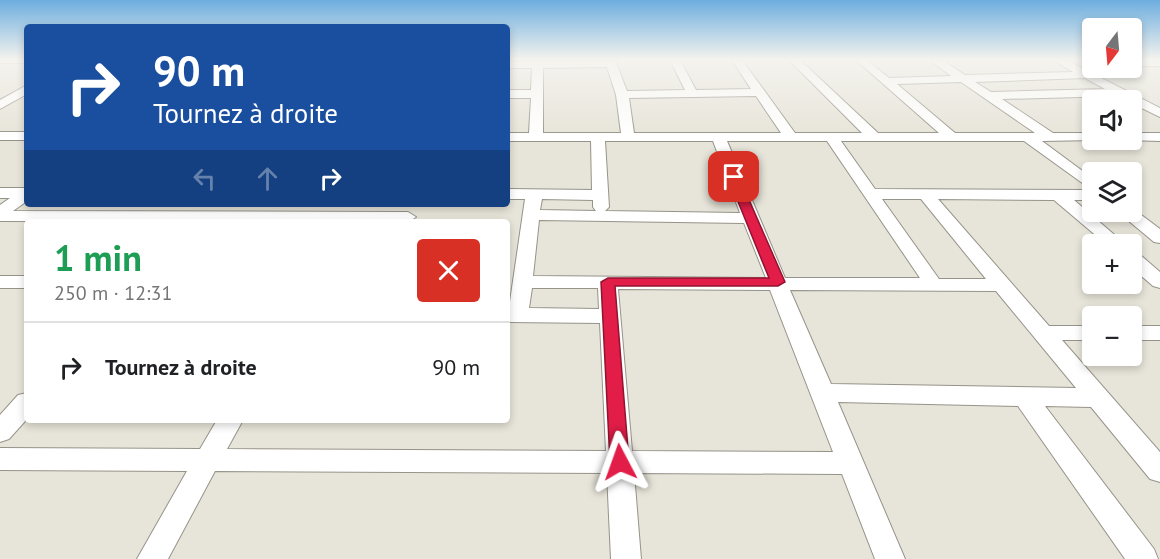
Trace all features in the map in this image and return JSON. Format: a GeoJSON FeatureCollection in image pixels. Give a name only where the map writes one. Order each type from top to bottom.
{"type":"FeatureCollection","features":[{"type":"Feature","properties":{"kind":"street"},"geometry":{"type":"LineString","coordinates":[[536,137],[537,86]]}},
{"type":"Feature","properties":{"kind":"street"},"geometry":{"type":"LineString","coordinates":[[619,86],[628,137]]}},
{"type":"Feature","properties":{"kind":"street"},"geometry":{"type":"LineString","coordinates":[[688,86],[692,93]]}},
{"type":"Feature","properties":{"kind":"street"},"geometry":{"type":"LineString","coordinates":[[755,86],[791,137]]}},
{"type":"Feature","properties":{"kind":"street"},"geometry":{"type":"LineString","coordinates":[[821,86],[874,137]]}},
{"type":"Feature","properties":{"kind":"street"},"geometry":{"type":"LineString","coordinates":[[894,86],[952,137]]}},
{"type":"Feature","properties":{"kind":"street"},"geometry":{"type":"LineString","coordinates":[[975,86],[1050,137]]}},
{"type":"Feature","properties":{"kind":"street"},"geometry":{"type":"LineString","coordinates":[[0,105],[6,97],[24,90]]}},
{"type":"Feature","properties":{"kind":"street"},"geometry":{"type":"LineString","coordinates":[[622,95],[759,92]]}},
{"type":"Feature","properties":{"kind":"street"},"geometry":{"type":"LineString","coordinates":[[990,96],[1082,93]]}},
{"type":"Feature","properties":{"kind":"street"},"geometry":{"type":"LineString","coordinates":[[510,94],[537,94]]}},
{"type":"Feature","properties":{"kind":"street"},"geometry":{"type":"LineString","coordinates":[[6,97],[24,96]]}},
{"type":"Feature","properties":{"kind":"street"},"geometry":{"type":"LineString","coordinates":[[1142,104],[1160,113]]}},
{"type":"Feature","properties":{"kind":"street"},"geometry":{"type":"LineString","coordinates":[[0,136],[24,136]]}},
{"type":"Feature","properties":{"kind":"street"},"geometry":{"type":"LineString","coordinates":[[510,137],[1082,137]]}},
{"type":"Feature","properties":{"kind":"street"},"geometry":{"type":"LineString","coordinates":[[598,137],[602,215]]}},
{"type":"Feature","properties":{"kind":"street"},"geometry":{"type":"LineString","coordinates":[[718,137],[749,218],[778,282],[890,559]]}},
{"type":"Feature","properties":{"kind":"street"},"geometry":{"type":"LineString","coordinates":[[831,137],[934,285]]}},
{"type":"Feature","properties":{"kind":"street"},"geometry":{"type":"LineString","coordinates":[[1027,137],[1082,178]]}},
{"type":"Feature","properties":{"kind":"street"},"geometry":{"type":"LineString","coordinates":[[1142,137],[1160,137]]}},
{"type":"Feature","properties":{"kind":"street"},"geometry":{"type":"LineString","coordinates":[[1142,140],[1160,148]]}},
{"type":"Feature","properties":{"kind":"street"},"geometry":{"type":"LineString","coordinates":[[0,193],[24,193]]}},
{"type":"Feature","properties":{"kind":"street"},"geometry":{"type":"LineString","coordinates":[[510,194],[600,195]]}},
{"type":"Feature","properties":{"kind":"street"},"geometry":{"type":"LineString","coordinates":[[871,194],[1082,195]]}},
{"type":"Feature","properties":{"kind":"street"},"geometry":{"type":"LineString","coordinates":[[0,215],[24,195]]}},
{"type":"Feature","properties":{"kind":"street"},"geometry":{"type":"LineString","coordinates":[[534,195],[524,282],[513,315],[609,316]]}},
{"type":"Feature","properties":{"kind":"street"},"geometry":{"type":"LineString","coordinates":[[926,195],[1160,471]]}},
{"type":"Feature","properties":{"kind":"street"},"geometry":{"type":"LineString","coordinates":[[1058,195],[1104,234]]}},
{"type":"Feature","properties":{"kind":"street"},"geometry":{"type":"LineString","coordinates":[[54,217],[66,207]]}},
{"type":"Feature","properties":{"kind":"street"},"geometry":{"type":"LineString","coordinates":[[0,215],[54,217],[350,211],[409,214]]}},
{"type":"Feature","properties":{"kind":"street"},"geometry":{"type":"LineString","coordinates":[[532,215],[749,218]]}},
{"type":"Feature","properties":{"kind":"street"},"geometry":{"type":"LineString","coordinates":[[1139,222],[1160,238]]}},
{"type":"Feature","properties":{"kind":"street"},"geometry":{"type":"LineString","coordinates":[[1142,266],[1160,282]]}},
{"type":"Feature","properties":{"kind":"street"},"geometry":{"type":"LineString","coordinates":[[0,282],[24,282]]}},
{"type":"Feature","properties":{"kind":"street"},"geometry":{"type":"LineString","coordinates":[[524,282],[1001,285]]}},
{"type":"Feature","properties":{"kind":"street"},"geometry":{"type":"LineString","coordinates":[[608,282],[626,559]]}},
{"type":"Feature","properties":{"kind":"street"},"geometry":{"type":"LineString","coordinates":[[1043,333],[1082,333]]}},
{"type":"Feature","properties":{"kind":"street"},"geometry":{"type":"LineString","coordinates":[[1142,333],[1160,333]]}},
{"type":"Feature","properties":{"kind":"street"},"geometry":{"type":"LineString","coordinates":[[822,393],[1098,398]]}},
{"type":"Feature","properties":{"kind":"street"},"geometry":{"type":"LineString","coordinates":[[1025,397],[1143,559]]}},
{"type":"Feature","properties":{"kind":"street"},"geometry":{"type":"LineString","coordinates":[[0,432],[24,405]]}},
{"type":"Feature","properties":{"kind":"street"},"geometry":{"type":"LineString","coordinates":[[152,559],[228,423]]}},
{"type":"Feature","properties":{"kind":"street"},"geometry":{"type":"LineString","coordinates":[[0,459],[851,463]]}},
{"type":"Feature","properties":{"kind":"route"},"geometry":{"type":"LineString","coordinates":[[620,462],[608,282],[778,282],[749,218],[734,177]]}}]}
